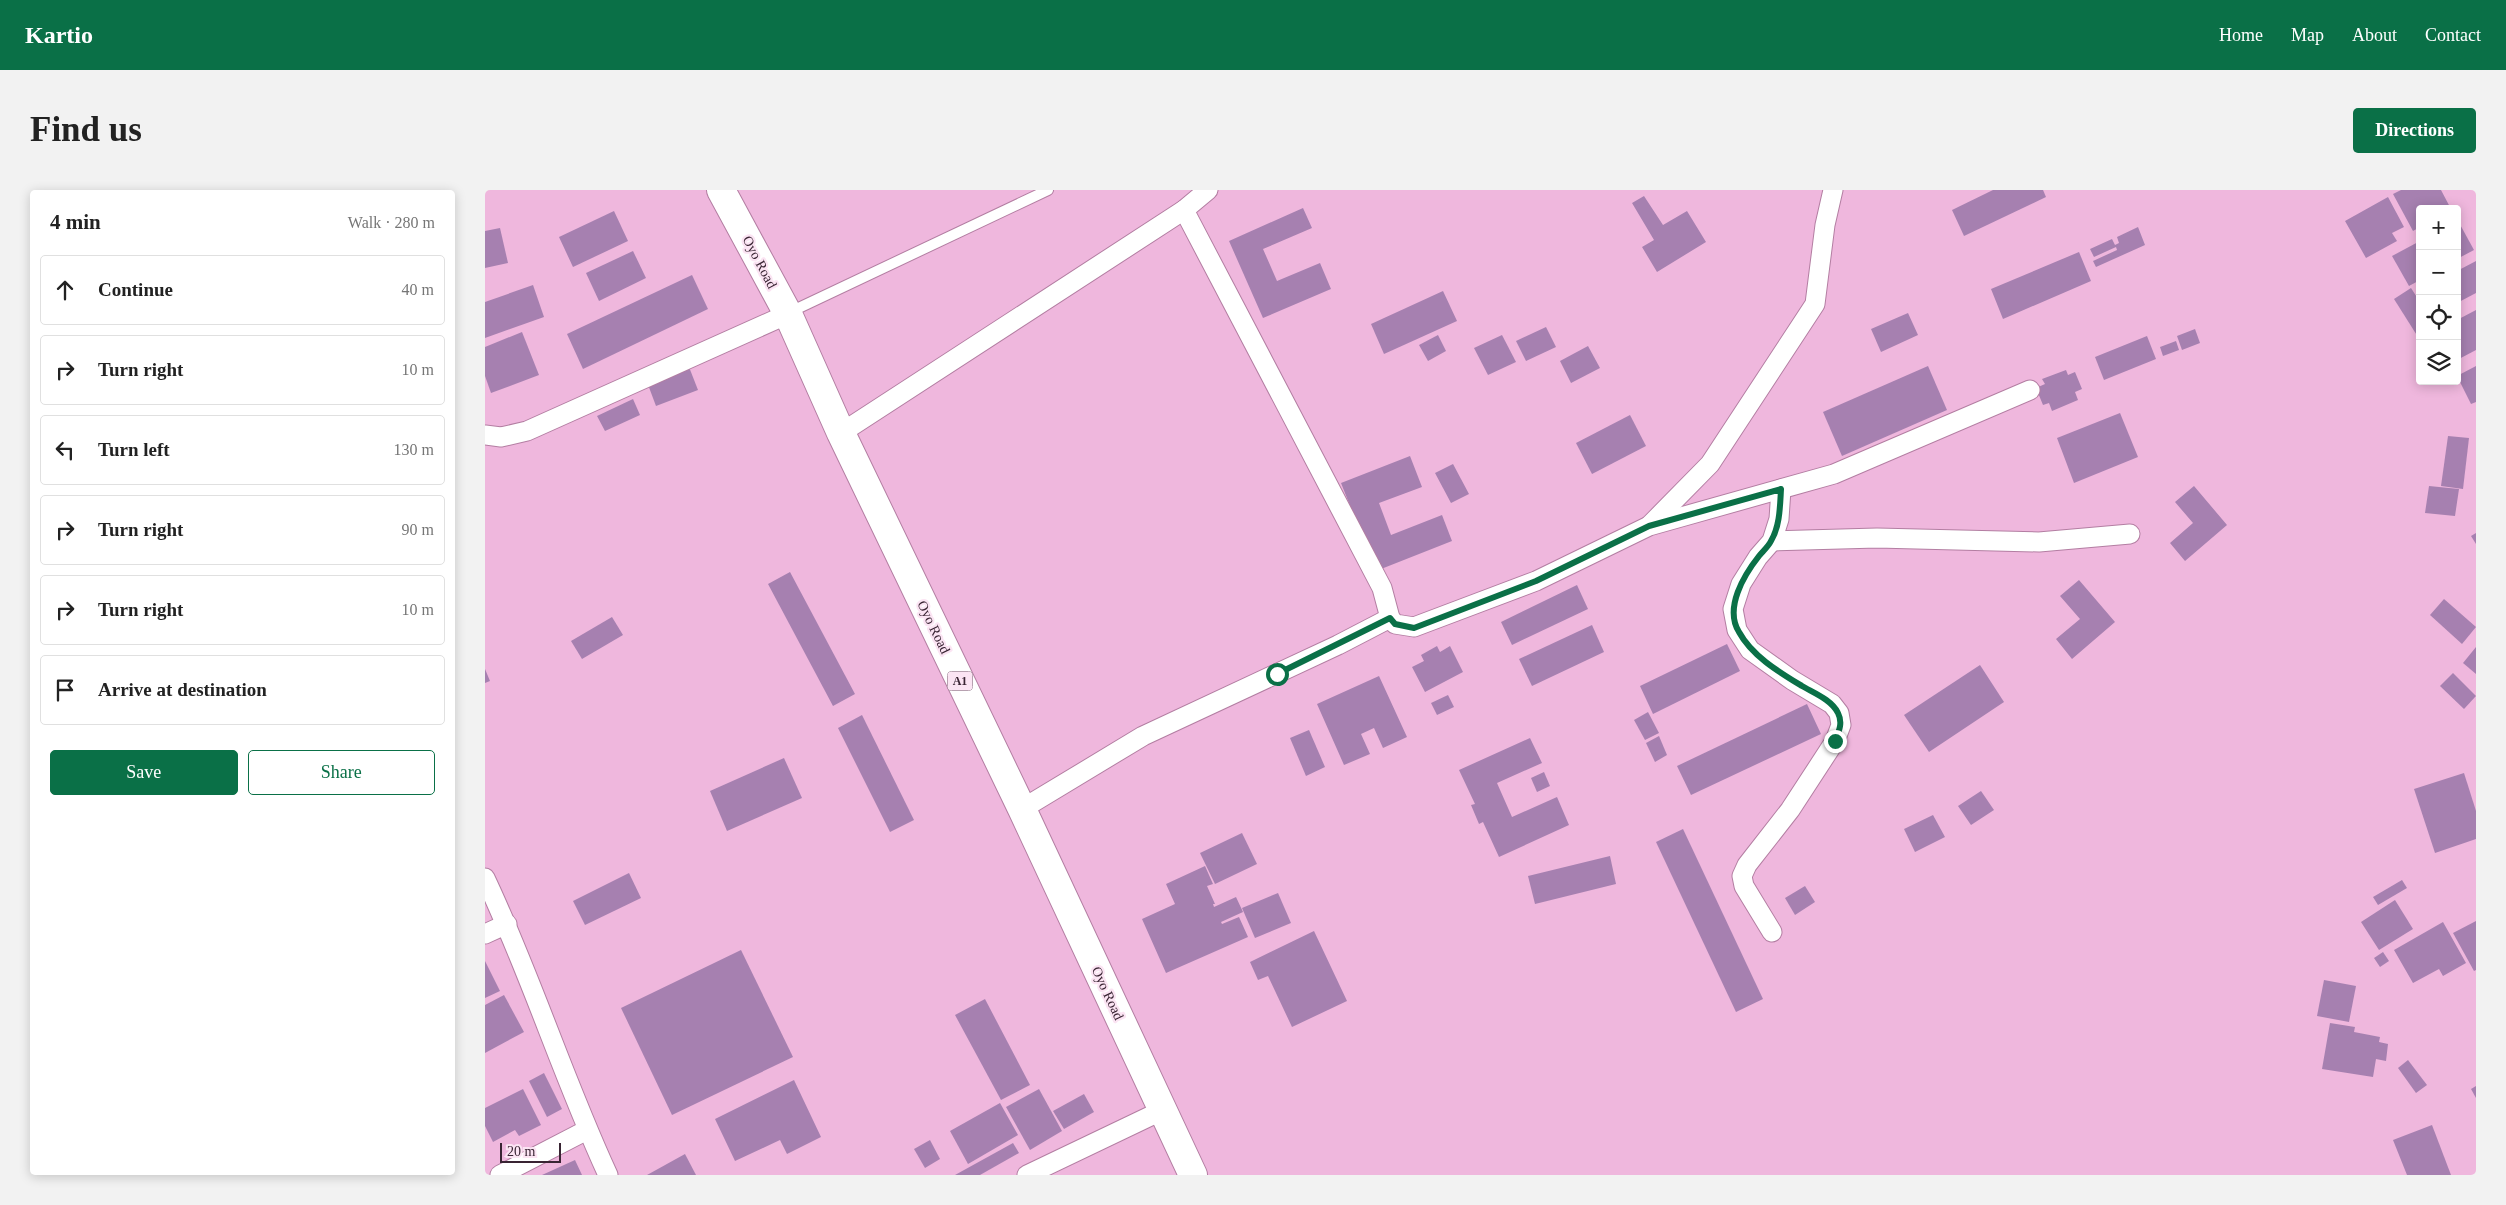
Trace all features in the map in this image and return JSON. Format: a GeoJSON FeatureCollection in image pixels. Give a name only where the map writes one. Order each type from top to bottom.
{"type":"FeatureCollection","features":[{"type":"Feature","properties":{"kind":"highway","name":"Oyo Road"},"geometry":{"type":"LineString","coordinates":[[721,190],[787,314],[841,433],[1022,809],[1193,1175]]}},
{"type":"Feature","properties":{"kind":"street"},"geometry":{"type":"LineString","coordinates":[[841,433],[1184,210],[1208,190]]}},
{"type":"Feature","properties":{"kind":"street"},"geometry":{"type":"LineString","coordinates":[[1649,526],[1711,464],[1815,304],[1825,225],[1833,190]]}},
{"type":"Feature","properties":{"kind":"street"},"geometry":{"type":"LineString","coordinates":[[1184,210],[1381,588],[1390,618],[1395,624],[1414,628],[1536,581],[1649,526],[1834,474],[2030,390]]}},
{"type":"Feature","properties":{"kind":"street"},"geometry":{"type":"LineString","coordinates":[[485,435],[501,437],[527,431],[787,314]]}},
{"type":"Feature","properties":{"kind":"street"},"geometry":{"type":"LineString","coordinates":[[1772,932],[1744,886],[1742,876],[1747,865],[1790,810],[1835,741],[1841,725],[1839,713],[1832,704],[1792,680],[1751,650],[1737,630],[1733,609],[1741,584],[1758,556],[1772,541],[1779,519],[1781,489]]}},
{"type":"Feature","properties":{"kind":"street"},"geometry":{"type":"LineString","coordinates":[[1772,541],[1877,538],[2039,542],[2130,534]]}},
{"type":"Feature","properties":{"kind":"street"},"geometry":{"type":"LineString","coordinates":[[1022,809],[1143,736],[1331,648],[1390,618]]}},
{"type":"Feature","properties":{"kind":"street"},"geometry":{"type":"LineString","coordinates":[[485,878],[507,924],[587,1130],[609,1175]]}},
{"type":"Feature","properties":{"kind":"street"},"geometry":{"type":"LineString","coordinates":[[485,934],[507,924]]}},
{"type":"Feature","properties":{"kind":"street"},"geometry":{"type":"LineString","coordinates":[[1027,1175],[1163,1110]]}},
{"type":"Feature","properties":{"kind":"street"},"geometry":{"type":"LineString","coordinates":[[500,1175],[587,1130]]}},
{"type":"Feature","properties":{"kind":"lane"},"geometry":{"type":"LineString","coordinates":[[787,314],[1048,190]]}},
{"type":"Feature","properties":{"kind":"building"},"geometry":{"type":"Polygon","coordinates":[[[1993,190],[2043,190],[2046,197],[1964,236],[1952,210],[1993,190]]]}},
{"type":"Feature","properties":{"kind":"building"},"geometry":{"type":"Polygon","coordinates":[[[2401,190],[2441,190],[2449,205],[2416,205],[2416,229],[2413,231],[2393,194],[2401,190]]]}},
{"type":"Feature","properties":{"kind":"building"},"geometry":{"type":"Polygon","coordinates":[[[1644,196],[1663,225],[1687,211],[1706,242],[1657,272],[1642,247],[1654,240],[1632,203],[1644,196]]]}},
{"type":"Feature","properties":{"kind":"building"},"geometry":{"type":"Polygon","coordinates":[[[2388,197],[2404,227],[2392,233],[2397,241],[2366,258],[2345,221],[2388,197]]]}},
{"type":"Feature","properties":{"kind":"building"},"geometry":{"type":"Polygon","coordinates":[[[1303,208],[1312,228],[1263,249],[1277,281],[1320,263],[1331,289],[1263,318],[1229,241],[1303,208]]]}},
{"type":"Feature","properties":{"kind":"building"},"geometry":{"type":"Polygon","coordinates":[[[614,211],[628,241],[573,267],[559,237],[614,211]]]}},
{"type":"Feature","properties":{"kind":"building"},"geometry":{"type":"Polygon","coordinates":[[[2461,226],[2474,250],[2461,257],[2461,226]]]}},
{"type":"Feature","properties":{"kind":"building"},"geometry":{"type":"Polygon","coordinates":[[[2138,227],[2145,245],[2096,267],[2093,261],[2117,250],[2116,247],[2094,257],[2090,249],[2112,239],[2115,245],[2119,243],[2117,237],[2138,227]]]}},
{"type":"Feature","properties":{"kind":"building"},"geometry":{"type":"Polygon","coordinates":[[[500,228],[508,263],[485,268],[485,231],[500,228]]]}},
{"type":"Feature","properties":{"kind":"building"},"geometry":{"type":"Polygon","coordinates":[[[2416,243],[2416,282],[2409,286],[2392,256],[2416,243]]]}},
{"type":"Feature","properties":{"kind":"building"},"geometry":{"type":"Polygon","coordinates":[[[633,251],[646,278],[599,301],[586,273],[633,251]]]}},
{"type":"Feature","properties":{"kind":"building"},"geometry":{"type":"Polygon","coordinates":[[[2079,252],[2091,281],[2003,319],[1991,289],[2079,252]]]}},
{"type":"Feature","properties":{"kind":"building"},"geometry":{"type":"Polygon","coordinates":[[[2476,261],[2476,293],[2461,301],[2461,295],[2461,269],[2476,261]]]}},
{"type":"Feature","properties":{"kind":"building"},"geometry":{"type":"Polygon","coordinates":[[[692,275],[708,309],[583,369],[567,334],[692,275]]]}},
{"type":"Feature","properties":{"kind":"building"},"geometry":{"type":"Polygon","coordinates":[[[533,285],[544,317],[485,338],[485,302],[533,285]]]}},
{"type":"Feature","properties":{"kind":"building"},"geometry":{"type":"Polygon","coordinates":[[[2411,288],[2416,296],[2416,334],[2394,299],[2411,288]]]}},
{"type":"Feature","properties":{"kind":"building"},"geometry":{"type":"Polygon","coordinates":[[[1443,291],[1457,321],[1384,354],[1371,324],[1443,291]]]}},
{"type":"Feature","properties":{"kind":"building"},"geometry":{"type":"Polygon","coordinates":[[[2476,310],[2476,350],[2461,358],[2461,340],[2461,318],[2476,310]]]}},
{"type":"Feature","properties":{"kind":"building"},"geometry":{"type":"Polygon","coordinates":[[[1908,313],[1918,335],[1881,352],[1871,329],[1908,313]]]}},
{"type":"Feature","properties":{"kind":"building"},"geometry":{"type":"Polygon","coordinates":[[[1546,327],[1556,347],[1526,361],[1516,341],[1546,327]]]}},
{"type":"Feature","properties":{"kind":"building"},"geometry":{"type":"Polygon","coordinates":[[[2195,329],[2200,343],[2182,350],[2177,336],[2195,329]]]}},
{"type":"Feature","properties":{"kind":"building"},"geometry":{"type":"Polygon","coordinates":[[[522,332],[539,375],[491,393],[485,376],[485,347],[522,332]]]}},
{"type":"Feature","properties":{"kind":"building"},"geometry":{"type":"Polygon","coordinates":[[[1438,335],[1446,351],[1428,361],[1419,345],[1438,335]]]}},
{"type":"Feature","properties":{"kind":"building"},"geometry":{"type":"Polygon","coordinates":[[[1502,335],[1516,362],[1488,375],[1474,348],[1502,335]]]}},
{"type":"Feature","properties":{"kind":"building"},"geometry":{"type":"Polygon","coordinates":[[[2147,336],[2156,359],[2104,380],[2095,357],[2147,336]]]}},
{"type":"Feature","properties":{"kind":"building"},"geometry":{"type":"Polygon","coordinates":[[[2176,341],[2179,350],[2163,356],[2160,347],[2176,341]]]}},
{"type":"Feature","properties":{"kind":"building"},"geometry":{"type":"Polygon","coordinates":[[[1588,346],[1600,368],[1571,383],[1560,361],[1588,346]]]}},
{"type":"Feature","properties":{"kind":"building"},"geometry":{"type":"Polygon","coordinates":[[[1928,366],[1947,410],[1842,456],[1823,412],[1928,366]]]}},
{"type":"Feature","properties":{"kind":"building"},"geometry":{"type":"Polygon","coordinates":[[[2476,366],[2476,402],[2471,404],[2461,384],[2461,374],[2476,366]]]}},
{"type":"Feature","properties":{"kind":"building"},"geometry":{"type":"Polygon","coordinates":[[[689,367],[698,390],[656,406],[647,382],[689,367]]]}},
{"type":"Feature","properties":{"kind":"building"},"geometry":{"type":"Polygon","coordinates":[[[2066,370],[2068,375],[2075,372],[2082,389],[2075,392],[2078,400],[2052,411],[2049,403],[2043,405],[2036,388],[2045,384],[2042,379],[2066,370]]]}},
{"type":"Feature","properties":{"kind":"building"},"geometry":{"type":"Polygon","coordinates":[[[633,399],[640,415],[605,431],[597,416],[633,399]]]}},
{"type":"Feature","properties":{"kind":"building"},"geometry":{"type":"Polygon","coordinates":[[[2120,413],[2138,457],[2074,483],[2057,438],[2120,413]]]}},
{"type":"Feature","properties":{"kind":"building"},"geometry":{"type":"Polygon","coordinates":[[[1630,415],[1646,446],[1592,474],[1576,443],[1630,415]]]}},
{"type":"Feature","properties":{"kind":"building"},"geometry":{"type":"Polygon","coordinates":[[[2448,436],[2469,438],[2463,489],[2441,486],[2448,436]]]}},
{"type":"Feature","properties":{"kind":"building"},"geometry":{"type":"Polygon","coordinates":[[[1410,456],[1422,487],[1379,503],[1391,535],[1442,515],[1452,541],[1376,571],[1341,483],[1410,456]]]}},
{"type":"Feature","properties":{"kind":"building"},"geometry":{"type":"Polygon","coordinates":[[[1453,464],[1469,494],[1451,503],[1435,473],[1453,464]]]}},
{"type":"Feature","properties":{"kind":"building"},"geometry":{"type":"Polygon","coordinates":[[[2194,486],[2227,525],[2185,561],[2170,543],[2193,523],[2175,502],[2194,486]]]}},
{"type":"Feature","properties":{"kind":"building"},"geometry":{"type":"Polygon","coordinates":[[[2429,486],[2459,489],[2455,516],[2425,513],[2429,486]]]}},
{"type":"Feature","properties":{"kind":"building"},"geometry":{"type":"Polygon","coordinates":[[[2476,533],[2476,544],[2471,536],[2476,533]]]}},
{"type":"Feature","properties":{"kind":"building"},"geometry":{"type":"Polygon","coordinates":[[[790,572],[855,694],[833,706],[768,584],[790,572]]]}},
{"type":"Feature","properties":{"kind":"building"},"geometry":{"type":"Polygon","coordinates":[[[2079,580],[2115,622],[2072,659],[2056,639],[2080,619],[2060,596],[2079,580]]]}},
{"type":"Feature","properties":{"kind":"building"},"geometry":{"type":"Polygon","coordinates":[[[1577,585],[1588,609],[1512,645],[1501,622],[1577,585]]]}},
{"type":"Feature","properties":{"kind":"building"},"geometry":{"type":"Polygon","coordinates":[[[2444,599],[2476,627],[2462,644],[2430,615],[2444,599]]]}},
{"type":"Feature","properties":{"kind":"building"},"geometry":{"type":"Polygon","coordinates":[[[612,617],[623,635],[582,659],[571,641],[612,617]]]}},
{"type":"Feature","properties":{"kind":"building"},"geometry":{"type":"Polygon","coordinates":[[[1592,625],[1604,652],[1532,686],[1519,659],[1592,625]]]}},
{"type":"Feature","properties":{"kind":"building"},"geometry":{"type":"Polygon","coordinates":[[[1727,644],[1740,671],[1653,714],[1640,686],[1727,644]]]}},
{"type":"Feature","properties":{"kind":"building"},"geometry":{"type":"Polygon","coordinates":[[[1437,646],[1440,652],[1450,646],[1463,672],[1425,692],[1412,667],[1424,661],[1421,655],[1437,646]]]}},
{"type":"Feature","properties":{"kind":"building"},"geometry":{"type":"Polygon","coordinates":[[[2476,647],[2476,674],[2463,663],[2476,647]]]}},
{"type":"Feature","properties":{"kind":"building"},"geometry":{"type":"Polygon","coordinates":[[[1980,665],[2004,702],[1929,752],[1904,715],[1980,665]]]}},
{"type":"Feature","properties":{"kind":"building"},"geometry":{"type":"Polygon","coordinates":[[[485,669],[490,681],[485,683],[485,669]]]}},
{"type":"Feature","properties":{"kind":"building"},"geometry":{"type":"Polygon","coordinates":[[[2453,673],[2476,696],[2464,709],[2440,686],[2453,673]]]}},
{"type":"Feature","properties":{"kind":"building"},"geometry":{"type":"Polygon","coordinates":[[[1379,676],[1407,737],[1383,748],[1374,728],[1361,734],[1370,754],[1344,765],[1317,704],[1379,676]]]}},
{"type":"Feature","properties":{"kind":"building"},"geometry":{"type":"Polygon","coordinates":[[[1448,695],[1454,707],[1437,715],[1431,703],[1448,695]]]}},
{"type":"Feature","properties":{"kind":"building"},"geometry":{"type":"Polygon","coordinates":[[[1807,704],[1821,734],[1691,795],[1677,766],[1807,704]]]}},
{"type":"Feature","properties":{"kind":"building"},"geometry":{"type":"Polygon","coordinates":[[[1648,712],[1659,733],[1645,740],[1634,720],[1648,712]]]}},
{"type":"Feature","properties":{"kind":"building"},"geometry":{"type":"Polygon","coordinates":[[[862,715],[914,820],[890,832],[838,728],[862,715]]]}},
{"type":"Feature","properties":{"kind":"building"},"geometry":{"type":"Polygon","coordinates":[[[1309,730],[1325,767],[1306,776],[1290,738],[1309,730]]]}},
{"type":"Feature","properties":{"kind":"building"},"geometry":{"type":"Polygon","coordinates":[[[1659,736],[1667,755],[1655,762],[1646,743],[1659,736]]]}},
{"type":"Feature","properties":{"kind":"building"},"geometry":{"type":"Polygon","coordinates":[[[1530,738],[1542,763],[1497,783],[1512,817],[1557,797],[1569,825],[1499,857],[1483,822],[1479,824],[1471,805],[1475,804],[1459,770],[1530,738]]]}},
{"type":"Feature","properties":{"kind":"building"},"geometry":{"type":"Polygon","coordinates":[[[784,758],[802,798],[727,831],[710,791],[784,758]]]}},
{"type":"Feature","properties":{"kind":"building"},"geometry":{"type":"Polygon","coordinates":[[[1544,772],[1550,786],[1537,792],[1531,778],[1544,772]]]}},
{"type":"Feature","properties":{"kind":"building"},"geometry":{"type":"Polygon","coordinates":[[[2464,773],[2476,811],[2476,839],[2435,853],[2414,789],[2464,773]]]}},
{"type":"Feature","properties":{"kind":"building"},"geometry":{"type":"Polygon","coordinates":[[[1981,791],[1994,810],[1971,825],[1958,806],[1981,791]]]}},
{"type":"Feature","properties":{"kind":"building"},"geometry":{"type":"Polygon","coordinates":[[[1933,815],[1945,837],[1915,852],[1904,829],[1933,815]]]}},
{"type":"Feature","properties":{"kind":"building"},"geometry":{"type":"Polygon","coordinates":[[[1683,829],[1763,999],[1736,1012],[1656,842],[1683,829]]]}},
{"type":"Feature","properties":{"kind":"building"},"geometry":{"type":"Polygon","coordinates":[[[1242,833],[1257,864],[1215,884],[1200,853],[1242,833]]]}},
{"type":"Feature","properties":{"kind":"building"},"geometry":{"type":"Polygon","coordinates":[[[1610,856],[1616,884],[1535,904],[1528,876],[1610,856]]]}},
{"type":"Feature","properties":{"kind":"building"},"geometry":{"type":"Polygon","coordinates":[[[1205,866],[1213,884],[1207,886],[1215,904],[1213,904],[1214,907],[1236,897],[1243,912],[1221,922],[1222,924],[1239,917],[1248,937],[1166,973],[1142,919],[1175,904],[1166,884],[1205,866]]]}},
{"type":"Feature","properties":{"kind":"building"},"geometry":{"type":"Polygon","coordinates":[[[629,873],[641,898],[585,925],[573,901],[629,873]]]}},
{"type":"Feature","properties":{"kind":"building"},"geometry":{"type":"Polygon","coordinates":[[[2402,880],[2407,888],[2378,905],[2373,897],[2402,880]]]}},
{"type":"Feature","properties":{"kind":"building"},"geometry":{"type":"Polygon","coordinates":[[[1805,886],[1815,902],[1795,915],[1785,898],[1805,886]]]}},
{"type":"Feature","properties":{"kind":"building"},"geometry":{"type":"Polygon","coordinates":[[[1278,893],[1291,923],[1255,938],[1242,908],[1278,893]]]}},
{"type":"Feature","properties":{"kind":"building"},"geometry":{"type":"Polygon","coordinates":[[[2395,900],[2413,929],[2379,950],[2361,922],[2395,900]]]}},
{"type":"Feature","properties":{"kind":"building"},"geometry":{"type":"Polygon","coordinates":[[[2476,921],[2476,970],[2474,971],[2453,933],[2476,921]]]}},
{"type":"Feature","properties":{"kind":"building"},"geometry":{"type":"Polygon","coordinates":[[[2443,922],[2466,963],[2443,976],[2439,969],[2413,983],[2394,950],[2443,922]]]}},
{"type":"Feature","properties":{"kind":"building"},"geometry":{"type":"Polygon","coordinates":[[[1314,931],[1347,1001],[1292,1027],[1268,976],[1258,980],[1250,962],[1314,931]]]}},
{"type":"Feature","properties":{"kind":"building"},"geometry":{"type":"Polygon","coordinates":[[[741,950],[793,1057],[672,1115],[621,1008],[741,950]]]}},
{"type":"Feature","properties":{"kind":"building"},"geometry":{"type":"Polygon","coordinates":[[[2383,952],[2389,961],[2380,967],[2374,958],[2383,952]]]}},
{"type":"Feature","properties":{"kind":"building"},"geometry":{"type":"Polygon","coordinates":[[[485,961],[500,991],[485,998],[485,961]]]}},
{"type":"Feature","properties":{"kind":"building"},"geometry":{"type":"Polygon","coordinates":[[[2324,980],[2356,986],[2349,1022],[2317,1016],[2324,980]]]}},
{"type":"Feature","properties":{"kind":"building"},"geometry":{"type":"Polygon","coordinates":[[[504,995],[524,1032],[485,1053],[485,1005],[504,995]]]}},
{"type":"Feature","properties":{"kind":"building"},"geometry":{"type":"Polygon","coordinates":[[[985,999],[1030,1085],[1001,1100],[955,1015],[985,999]]]}},
{"type":"Feature","properties":{"kind":"building"},"geometry":{"type":"Polygon","coordinates":[[[2330,1023],[2355,1027],[2354,1032],[2380,1037],[2379,1042],[2388,1044],[2386,1061],[2376,1059],[2373,1077],[2322,1069],[2330,1023]]]}},
{"type":"Feature","properties":{"kind":"building"},"geometry":{"type":"Polygon","coordinates":[[[2408,1060],[2427,1085],[2416,1093],[2398,1068],[2408,1060]]]}},
{"type":"Feature","properties":{"kind":"building"},"geometry":{"type":"Polygon","coordinates":[[[544,1073],[562,1109],[547,1117],[529,1081],[544,1073]]]}},
{"type":"Feature","properties":{"kind":"building"},"geometry":{"type":"Polygon","coordinates":[[[794,1080],[821,1137],[787,1154],[780,1140],[735,1161],[715,1119],[794,1080]]]}},
{"type":"Feature","properties":{"kind":"building"},"geometry":{"type":"Polygon","coordinates":[[[2476,1086],[2476,1098],[2471,1089],[2476,1086]]]}},
{"type":"Feature","properties":{"kind":"building"},"geometry":{"type":"Polygon","coordinates":[[[523,1089],[541,1125],[519,1136],[515,1130],[493,1142],[485,1126],[485,1108],[523,1089]]]}},
{"type":"Feature","properties":{"kind":"building"},"geometry":{"type":"Polygon","coordinates":[[[1039,1089],[1062,1131],[1030,1150],[1006,1107],[1039,1089]]]}},
{"type":"Feature","properties":{"kind":"building"},"geometry":{"type":"Polygon","coordinates":[[[1084,1094],[1094,1112],[1064,1129],[1053,1111],[1084,1094]]]}},
{"type":"Feature","properties":{"kind":"building"},"geometry":{"type":"Polygon","coordinates":[[[1000,1103],[1018,1135],[968,1164],[950,1131],[1000,1103]]]}},
{"type":"Feature","properties":{"kind":"building"},"geometry":{"type":"Polygon","coordinates":[[[2432,1125],[2451,1175],[2407,1175],[2393,1140],[2432,1125]]]}},
{"type":"Feature","properties":{"kind":"building"},"geometry":{"type":"Polygon","coordinates":[[[930,1140],[940,1159],[925,1168],[914,1149],[930,1140]]]}},
{"type":"Feature","properties":{"kind":"building"},"geometry":{"type":"Polygon","coordinates":[[[1013,1143],[1019,1153],[980,1175],[955,1175],[1013,1143]]]}},
{"type":"Feature","properties":{"kind":"building"},"geometry":{"type":"Polygon","coordinates":[[[685,1154],[696,1175],[647,1175],[685,1154]]]}},
{"type":"Feature","properties":{"kind":"building"},"geometry":{"type":"Polygon","coordinates":[[[575,1160],[582,1175],[542,1175],[575,1160]]]}},
{"type":"Feature","properties":{"kind":"route"},"geometry":{"type":"LineString","coordinates":[[1277,674],[1390,618],[1395,624],[1414,628],[1536,581],[1649,526],[1781,489],[1779,519],[1772,541],[1758,556],[1741,584],[1733,609],[1737,630],[1751,650],[1792,680],[1832,704],[1839,713],[1841,725],[1835,741]]}}]}
